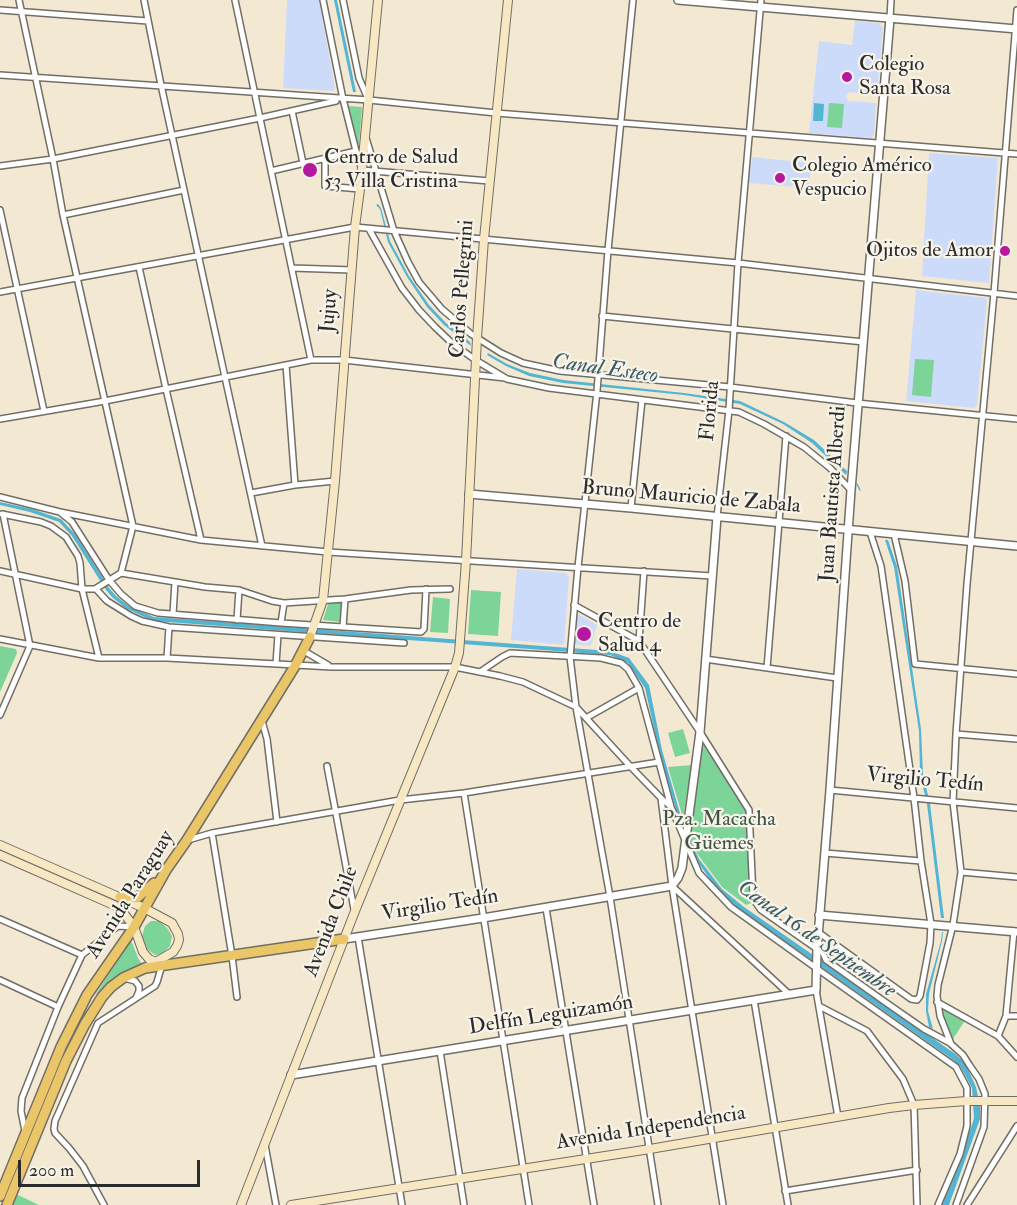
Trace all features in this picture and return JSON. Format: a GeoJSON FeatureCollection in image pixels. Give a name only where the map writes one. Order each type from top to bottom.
{"type":"FeatureCollection","features":[{"type":"Feature","properties":{"kind":"main road","name":"Jujuy"},"geometry":{"type":"LineString","coordinates":[[315,625],[323,600],[328,552],[378,0]]}},
{"type":"Feature","properties":{"kind":"main road","name":"Carlos Pellegrini"},"geometry":{"type":"LineString","coordinates":[[459,653],[484,239],[508,0]]}},
{"type":"Feature","properties":{"kind":"main road","name":"Avenida Paraguay"},"geometry":{"type":"LineString","coordinates":[[0,1196],[25,1132],[87,995],[134,927],[166,870],[295,666],[315,625]]}},
{"type":"Feature","properties":{"kind":"main road","name":"Avenida Chile"},"geometry":{"type":"LineString","coordinates":[[241,1205],[355,911],[459,653]]}},
{"type":"Feature","properties":{"kind":"main road"},"geometry":{"type":"LineString","coordinates":[[0,844],[144,908],[172,923],[178,934],[173,952],[159,964],[149,959],[143,952],[134,927],[116,906],[0,855]]}},
{"type":"Feature","properties":{"kind":"main road"},"geometry":{"type":"LineString","coordinates":[[120,897],[137,898],[147,891],[166,870]]}},
{"type":"Feature","properties":{"kind":"main road","name":"Virgilio Tedín"},"geometry":{"type":"LineString","coordinates":[[159,964],[232,956],[344,939]]}},
{"type":"Feature","properties":{"kind":"main road","name":"Avenida Paraguay"},"geometry":{"type":"LineString","coordinates":[[7,1205],[66,1061],[102,997],[123,978],[159,964]]}},
{"type":"Feature","properties":{"kind":"main road","name":"Avenida Independencia"},"geometry":{"type":"LineString","coordinates":[[291,1205],[338,1201],[399,1187],[650,1149],[914,1105],[967,1101],[1017,1101]]}},
{"type":"Feature","properties":{"kind":"street"},"geometry":{"type":"LineString","coordinates":[[19,0],[63,215],[133,526],[121,573]]}},
{"type":"Feature","properties":{"kind":"street"},"geometry":{"type":"LineString","coordinates":[[144,0],[262,546]]}},
{"type":"Feature","properties":{"kind":"street"},"geometry":{"type":"LineString","coordinates":[[235,0],[311,360]]}},
{"type":"Feature","properties":{"kind":"street"},"geometry":{"type":"LineString","coordinates":[[323,0],[362,170],[489,181]]}},
{"type":"Feature","properties":{"kind":"street"},"geometry":{"type":"LineString","coordinates":[[343,0],[358,78],[369,100]]}},
{"type":"Feature","properties":{"kind":"street"},"geometry":{"type":"LineString","coordinates":[[633,0],[602,316],[599,377],[570,657],[576,707],[610,897],[658,1205]]}},
{"type":"Feature","properties":{"kind":"street"},"geometry":{"type":"LineString","coordinates":[[678,0],[761,4],[1016,29]]}},
{"type":"Feature","properties":{"kind":"street","name":"Juan Bautista Alberdi"},"geometry":{"type":"LineString","coordinates":[[816,990],[819,915],[857,403],[864,342],[891,0]]}},
{"type":"Feature","properties":{"kind":"street","name":"Florida"},"geometry":{"type":"LineString","coordinates":[[685,838],[700,732],[717,517],[729,408],[738,262],[761,4]]}},
{"type":"Feature","properties":{"kind":"street"},"geometry":{"type":"LineString","coordinates":[[0,10],[148,21]]}},
{"type":"Feature","properties":{"kind":"street"},"geometry":{"type":"LineString","coordinates":[[951,1044],[940,1016],[937,1002],[938,985],[953,925],[962,872],[953,802],[956,734],[970,542],[994,293],[1017,10]]}},
{"type":"Feature","properties":{"kind":"street"},"geometry":{"type":"LineString","coordinates":[[0,75],[369,100],[496,113],[1017,154]]}},
{"type":"Feature","properties":{"kind":"street"},"geometry":{"type":"LineString","coordinates":[[0,166],[53,159],[173,136],[344,99]]}},
{"type":"Feature","properties":{"kind":"street"},"geometry":{"type":"LineString","coordinates":[[292,111],[303,163]]}},
{"type":"Feature","properties":{"kind":"street"},"geometry":{"type":"LineString","coordinates":[[365,137],[393,231],[419,282],[442,309],[477,338],[523,363],[599,377],[1017,419]]}},
{"type":"Feature","properties":{"kind":"street"},"geometry":{"type":"LineString","coordinates":[[271,171],[356,151]]}},
{"type":"Feature","properties":{"kind":"street"},"geometry":{"type":"LineString","coordinates":[[325,158],[325,186],[360,189]]}},
{"type":"Feature","properties":{"kind":"street"},"geometry":{"type":"LineString","coordinates":[[63,215],[184,190]]}},
{"type":"Feature","properties":{"kind":"street"},"geometry":{"type":"LineString","coordinates":[[0,210],[44,411]]}},
{"type":"Feature","properties":{"kind":"street"},"geometry":{"type":"LineString","coordinates":[[0,292],[356,227],[738,262],[1017,296]]}},
{"type":"Feature","properties":{"kind":"street"},"geometry":{"type":"LineString","coordinates":[[369,229],[402,288],[419,310],[453,344],[507,379]]}},
{"type":"Feature","properties":{"kind":"street"},"geometry":{"type":"LineString","coordinates":[[139,267],[201,540]]}},
{"type":"Feature","properties":{"kind":"street"},"geometry":{"type":"LineString","coordinates":[[292,268],[352,270]]}},
{"type":"Feature","properties":{"kind":"street"},"geometry":{"type":"LineString","coordinates":[[602,316],[864,342]]}},
{"type":"Feature","properties":{"kind":"street"},"geometry":{"type":"LineString","coordinates":[[0,419],[105,401],[311,360],[345,360],[476,374],[549,388],[597,392],[642,400],[729,408],[804,447],[830,468],[851,490]]}},
{"type":"Feature","properties":{"kind":"street"},"geometry":{"type":"LineString","coordinates":[[286,365],[295,485]]}},
{"type":"Feature","properties":{"kind":"street"},"geometry":{"type":"LineString","coordinates":[[631,508],[642,400]]}},
{"type":"Feature","properties":{"kind":"street"},"geometry":{"type":"LineString","coordinates":[[767,668],[786,436]]}},
{"type":"Feature","properties":{"kind":"street"},"geometry":{"type":"LineString","coordinates":[[251,493],[335,481]]}},
{"type":"Feature","properties":{"kind":"street","name":"Bruno Mauricio de Zabala"},"geometry":{"type":"LineString","coordinates":[[469,494],[1017,546]]}},
{"type":"Feature","properties":{"kind":"street"},"geometry":{"type":"LineString","coordinates":[[0,497],[60,512],[201,540],[328,552],[712,576]]}},
{"type":"Feature","properties":{"kind":"street"},"geometry":{"type":"LineString","coordinates":[[60,512],[72,522],[120,594],[135,606],[158,613],[421,632],[424,629],[426,589]]}},
{"type":"Feature","properties":{"kind":"street"},"geometry":{"type":"LineString","coordinates":[[0,715],[30,646],[1,514],[41,522],[66,537],[80,563],[82,589],[99,658]]}},
{"type":"Feature","properties":{"kind":"street"},"geometry":{"type":"LineString","coordinates":[[818,932],[911,999],[917,999],[920,996],[930,943],[931,924],[921,861],[917,798],[881,566],[870,532]]}},
{"type":"Feature","properties":{"kind":"street"},"geometry":{"type":"LineString","coordinates":[[894,534],[905,581],[915,664],[1017,674]]}},
{"type":"Feature","properties":{"kind":"street"},"geometry":{"type":"LineString","coordinates":[[639,641],[644,571]]}},
{"type":"Feature","properties":{"kind":"street"},"geometry":{"type":"LineString","coordinates":[[0,572],[82,589],[97,588],[121,573],[239,590],[284,603],[411,590],[450,589]]}},
{"type":"Feature","properties":{"kind":"street"},"geometry":{"type":"LineString","coordinates":[[173,614],[175,582]]}},
{"type":"Feature","properties":{"kind":"street"},"geometry":{"type":"LineString","coordinates":[[97,588],[107,601],[131,616],[169,627],[404,643]]}},
{"type":"Feature","properties":{"kind":"street"},"geometry":{"type":"LineString","coordinates":[[237,620],[239,590]]}},
{"type":"Feature","properties":{"kind":"street"},"geometry":{"type":"LineString","coordinates":[[343,627],[345,598]]}},
{"type":"Feature","properties":{"kind":"street"},"geometry":{"type":"LineString","coordinates":[[281,623],[284,603]]}},
{"type":"Feature","properties":{"kind":"street"},"geometry":{"type":"LineString","coordinates":[[574,605],[639,641],[749,810],[753,896],[761,910],[817,948],[826,960],[888,1004],[924,1029],[951,1044],[963,1055],[979,1079],[985,1094],[984,1127],[956,1205]]}},
{"type":"Feature","properties":{"kind":"street"},"geometry":{"type":"LineString","coordinates":[[167,658],[169,627]]}},
{"type":"Feature","properties":{"kind":"street"},"geometry":{"type":"LineString","coordinates":[[276,664],[278,635]]}},
{"type":"Feature","properties":{"kind":"street"},"geometry":{"type":"LineString","coordinates":[[0,639],[99,658],[167,658],[332,667],[454,667],[523,682],[576,707],[671,807]]}},
{"type":"Feature","properties":{"kind":"street"},"geometry":{"type":"LineString","coordinates":[[304,651],[332,667]]}},
{"type":"Feature","properties":{"kind":"street"},"geometry":{"type":"LineString","coordinates":[[480,672],[510,653],[601,658],[621,663],[628,669],[639,688],[671,807],[699,873],[731,907],[956,1067],[967,1088],[967,1126],[964,1142],[938,1205]]}},
{"type":"Feature","properties":{"kind":"street"},"geometry":{"type":"LineString","coordinates":[[705,659],[837,678]]}},
{"type":"Feature","properties":{"kind":"street"},"geometry":{"type":"LineString","coordinates":[[586,718],[639,688]]}},
{"type":"Feature","properties":{"kind":"street"},"geometry":{"type":"LineString","coordinates":[[261,719],[267,738],[277,822]]}},
{"type":"Feature","properties":{"kind":"street"},"geometry":{"type":"LineString","coordinates":[[956,734],[1017,740]]}},
{"type":"Feature","properties":{"kind":"street"},"geometry":{"type":"LineString","coordinates":[[187,840],[212,833],[400,800],[464,793],[660,762]]}},
{"type":"Feature","properties":{"kind":"street"},"geometry":{"type":"LineString","coordinates":[[327,766],[355,911]]}},
{"type":"Feature","properties":{"kind":"street","name":"Virgilio Tedín"},"geometry":{"type":"LineString","coordinates":[[830,790],[1017,807]]}},
{"type":"Feature","properties":{"kind":"street"},"geometry":{"type":"LineString","coordinates":[[464,793],[529,1205]]}},
{"type":"Feature","properties":{"kind":"street"},"geometry":{"type":"LineString","coordinates":[[661,798],[672,886],[723,1205]]}},
{"type":"Feature","properties":{"kind":"street"},"geometry":{"type":"LineString","coordinates":[[212,833],[237,996]]}},
{"type":"Feature","properties":{"kind":"street"},"geometry":{"type":"LineString","coordinates":[[672,886],[682,868],[685,838]]}},
{"type":"Feature","properties":{"kind":"street"},"geometry":{"type":"LineString","coordinates":[[825,853],[921,861]]}},
{"type":"Feature","properties":{"kind":"street"},"geometry":{"type":"LineString","coordinates":[[962,872],[1017,877]]}},
{"type":"Feature","properties":{"kind":"street"},"geometry":{"type":"LineString","coordinates":[[672,886],[789,994]]}},
{"type":"Feature","properties":{"kind":"street","name":"Virgilio Tedín"},"geometry":{"type":"LineString","coordinates":[[344,939],[672,886]]}},
{"type":"Feature","properties":{"kind":"street"},"geometry":{"type":"LineString","coordinates":[[546,908],[594,1205]]}},
{"type":"Feature","properties":{"kind":"street"},"geometry":{"type":"LineString","coordinates":[[819,915],[1016,932],[1006,1016],[998,1036]]}},
{"type":"Feature","properties":{"kind":"street"},"geometry":{"type":"LineString","coordinates":[[0,919],[82,955]]}},
{"type":"Feature","properties":{"kind":"street"},"geometry":{"type":"LineString","coordinates":[[25,1132],[21,1111],[22,1098],[58,1007],[82,955],[118,926],[134,927]]}},
{"type":"Feature","properties":{"kind":"street"},"geometry":{"type":"LineString","coordinates":[[358,937],[402,1205]]}},
{"type":"Feature","properties":{"kind":"street"},"geometry":{"type":"LineString","coordinates":[[104,1205],[83,1166],[56,1133],[55,1121],[98,1023],[155,986],[159,964]]}},
{"type":"Feature","properties":{"kind":"street"},"geometry":{"type":"LineString","coordinates":[[123,978],[135,981],[139,986],[135,999]]}},
{"type":"Feature","properties":{"kind":"street"},"geometry":{"type":"LineString","coordinates":[[0,980],[58,1007]]}},
{"type":"Feature","properties":{"kind":"street"},"geometry":{"type":"LineString","coordinates":[[816,990],[838,1117]]}},
{"type":"Feature","properties":{"kind":"street","name":"Delfín Leguizamón"},"geometry":{"type":"LineString","coordinates":[[291,1075],[816,990]]}},
{"type":"Feature","properties":{"kind":"street"},"geometry":{"type":"LineString","coordinates":[[754,1000],[788,1205]]}},
{"type":"Feature","properties":{"kind":"street"},"geometry":{"type":"LineString","coordinates":[[937,1002],[998,1036],[1017,1057]]}},
{"type":"Feature","properties":{"kind":"street"},"geometry":{"type":"LineString","coordinates":[[819,1006],[867,1031],[903,1079],[914,1105],[917,1205]]}},
{"type":"Feature","properties":{"kind":"street"},"geometry":{"type":"LineString","coordinates":[[1006,1016],[1017,1016]]}},
{"type":"Feature","properties":{"kind":"street"},"geometry":{"type":"LineString","coordinates":[[440,1051],[464,1205]]}},
{"type":"Feature","properties":{"kind":"street"},"geometry":{"type":"LineString","coordinates":[[967,1205],[1017,1126]]}},
{"type":"Feature","properties":{"kind":"street"},"geometry":{"type":"LineString","coordinates":[[265,1142],[276,1205]]}},
{"type":"Feature","properties":{"kind":"street"},"geometry":{"type":"LineString","coordinates":[[785,1191],[917,1170]]}},
{"type":"Feature","properties":{"kind":"shaded area"},"geometry":{"type":"Polygon","coordinates":[[[287,0],[319,0],[335,88],[333,91],[283,88],[287,0]]]}},
{"type":"Feature","properties":{"kind":"shaded area","name":"Colegio Santa Rosa"},"geometry":{"type":"Polygon","coordinates":[[[855,21],[879,23],[883,28],[877,95],[849,92],[846,96],[848,101],[876,103],[874,135],[871,138],[809,133],[819,41],[852,45],[855,21]]]}},
{"type":"Feature","properties":{"kind":"shaded area"},"geometry":{"type":"Polygon","coordinates":[[[929,153],[998,158],[989,283],[922,276],[929,153]]]}},
{"type":"Feature","properties":{"kind":"shaded area","name":"Colegio Américo Vespucio"},"geometry":{"type":"Polygon","coordinates":[[[752,157],[811,163],[809,188],[749,183],[752,157]]]}},
{"type":"Feature","properties":{"kind":"shaded area"},"geometry":{"type":"Polygon","coordinates":[[[916,290],[986,298],[987,300],[977,405],[974,408],[906,401],[916,290]]]}},
{"type":"Feature","properties":{"kind":"shaded area"},"geometry":{"type":"Polygon","coordinates":[[[517,569],[566,573],[569,577],[564,645],[511,640],[517,569]]]}},
{"type":"Feature","properties":{"kind":"shaded area","name":"Centro de Salud 4"},"geometry":{"type":"Polygon","coordinates":[[[578,614],[597,625],[591,646],[573,644],[575,616],[578,614]]]}},
{"type":"Feature","properties":{"kind":"green space"},"geometry":{"type":"Polygon","coordinates":[[[829,103],[844,104],[842,128],[827,127],[829,103]]]}},
{"type":"Feature","properties":{"kind":"green space"},"geometry":{"type":"Polygon","coordinates":[[[348,106],[362,107],[359,144],[356,144],[348,106]]]}},
{"type":"Feature","properties":{"kind":"green space"},"geometry":{"type":"Polygon","coordinates":[[[915,359],[934,360],[931,397],[912,395],[915,359]]]}},
{"type":"Feature","properties":{"kind":"green space"},"geometry":{"type":"Polygon","coordinates":[[[471,590],[501,592],[498,636],[468,634],[471,590]]]}},
{"type":"Feature","properties":{"kind":"green space"},"geometry":{"type":"Polygon","coordinates":[[[433,597],[450,599],[448,633],[430,632],[433,597]]]}},
{"type":"Feature","properties":{"kind":"green space"},"geometry":{"type":"Polygon","coordinates":[[[329,601],[342,601],[340,622],[323,620],[329,601]]]}},
{"type":"Feature","properties":{"kind":"green space"},"geometry":{"type":"Polygon","coordinates":[[[0,646],[16,649],[17,653],[0,692],[0,646]]]}},
{"type":"Feature","properties":{"kind":"green space"},"geometry":{"type":"Polygon","coordinates":[[[683,729],[690,753],[675,757],[668,733],[683,729]]]}},
{"type":"Feature","properties":{"kind":"green space","name":"Pza. Macacha Güemes"},"geometry":{"type":"Polygon","coordinates":[[[702,743],[747,810],[752,897],[751,903],[746,905],[722,887],[698,855],[689,837],[702,743]]]}},
{"type":"Feature","properties":{"kind":"green space"},"geometry":{"type":"Polygon","coordinates":[[[692,765],[683,818],[668,767],[692,765]]]}},
{"type":"Feature","properties":{"kind":"green space"},"geometry":{"type":"Polygon","coordinates":[[[0,848],[113,897],[113,899],[109,900],[0,852],[0,848]]]}},
{"type":"Feature","properties":{"kind":"green space"},"geometry":{"type":"Polygon","coordinates":[[[151,921],[159,921],[172,936],[170,946],[162,954],[155,955],[147,949],[142,936],[145,926],[151,921]]]}},
{"type":"Feature","properties":{"kind":"green space"},"geometry":{"type":"Polygon","coordinates":[[[131,940],[142,964],[118,975],[96,994],[131,940]]]}},
{"type":"Feature","properties":{"kind":"green space"},"geometry":{"type":"Polygon","coordinates":[[[939,1004],[966,1019],[951,1042],[939,1004]]]}},
{"type":"Feature","properties":{"kind":"green space"},"geometry":{"type":"Polygon","coordinates":[[[16,1194],[39,1205],[12,1205],[16,1194]]]}},
{"type":"Feature","properties":{"kind":"water"},"geometry":{"type":"Polygon","coordinates":[[[334,0],[337,0],[356,92],[353,92],[334,0]]]}},
{"type":"Feature","properties":{"kind":"water"},"geometry":{"type":"Polygon","coordinates":[[[814,103],[824,104],[823,121],[813,121],[814,103]]]}},
{"type":"Feature","properties":{"kind":"water"},"geometry":{"type":"Polygon","coordinates":[[[378,204],[381,208],[390,241],[409,276],[429,305],[446,323],[470,342],[471,346],[444,325],[427,307],[407,277],[388,242],[380,209],[376,205],[378,204]]]}},
{"type":"Feature","properties":{"kind":"water"},"geometry":{"type":"Polygon","coordinates":[[[488,353],[530,373],[563,380],[740,401],[784,422],[814,440],[847,471],[846,475],[812,443],[783,424],[740,404],[684,395],[563,383],[529,376],[506,366],[487,355],[488,353]]]}},
{"type":"Feature","properties":{"kind":"water"},"geometry":{"type":"Polygon","coordinates":[[[0,502],[32,509],[61,519],[75,534],[116,596],[130,607],[154,617],[610,651],[629,658],[649,685],[662,750],[688,835],[699,859],[722,889],[744,907],[954,1053],[968,1069],[976,1087],[980,1119],[949,1205],[942,1205],[974,1118],[972,1088],[960,1066],[720,893],[697,861],[680,823],[659,751],[645,688],[628,663],[610,655],[153,621],[127,609],[113,598],[72,536],[59,522],[0,505],[0,502]]]}},
{"type":"Feature","properties":{"kind":"water"},"geometry":{"type":"Polygon","coordinates":[[[885,540],[888,540],[897,566],[921,729],[923,774],[930,804],[944,918],[941,918],[927,804],[920,774],[919,731],[894,567],[885,540]]]}},
{"type":"Feature","properties":{"kind":"water"},"geometry":{"type":"Polygon","coordinates":[[[942,932],[942,941],[929,994],[928,1011],[933,1029],[929,1027],[926,994],[942,932]]]}},
{"type":"Feature","properties":{"kind":"waterway"},"geometry":{"type":"LineString","coordinates":[[857,484],[860,490]]}},
{"type":"Feature","properties":{"kind":"place","name":"Colegio Santa Rosa"},"geometry":{"type":"Point","coordinates":[847,77]}},
{"type":"Feature","properties":{"kind":"place","name":"Centro de Salud 53 Villa Cristina"},"geometry":{"type":"Point","coordinates":[310,170]}},
{"type":"Feature","properties":{"kind":"place","name":"Colegio Américo Vespucio"},"geometry":{"type":"Point","coordinates":[780,178]}},
{"type":"Feature","properties":{"kind":"place","name":"Ojitos de Amor"},"geometry":{"type":"Point","coordinates":[1005,251]}},
{"type":"Feature","properties":{"kind":"place","name":"Centro de Salud 4"},"geometry":{"type":"Point","coordinates":[584,634]}},
{"type":"Feature","properties":{"kind":"water label","name":"Canal Esteco"},"geometry":{"type":"Point","coordinates":[605,370]}},
{"type":"Feature","properties":{"kind":"water label","name":"Canal 16 de Septiembre"},"geometry":{"type":"Point","coordinates":[816,940]}}]}
